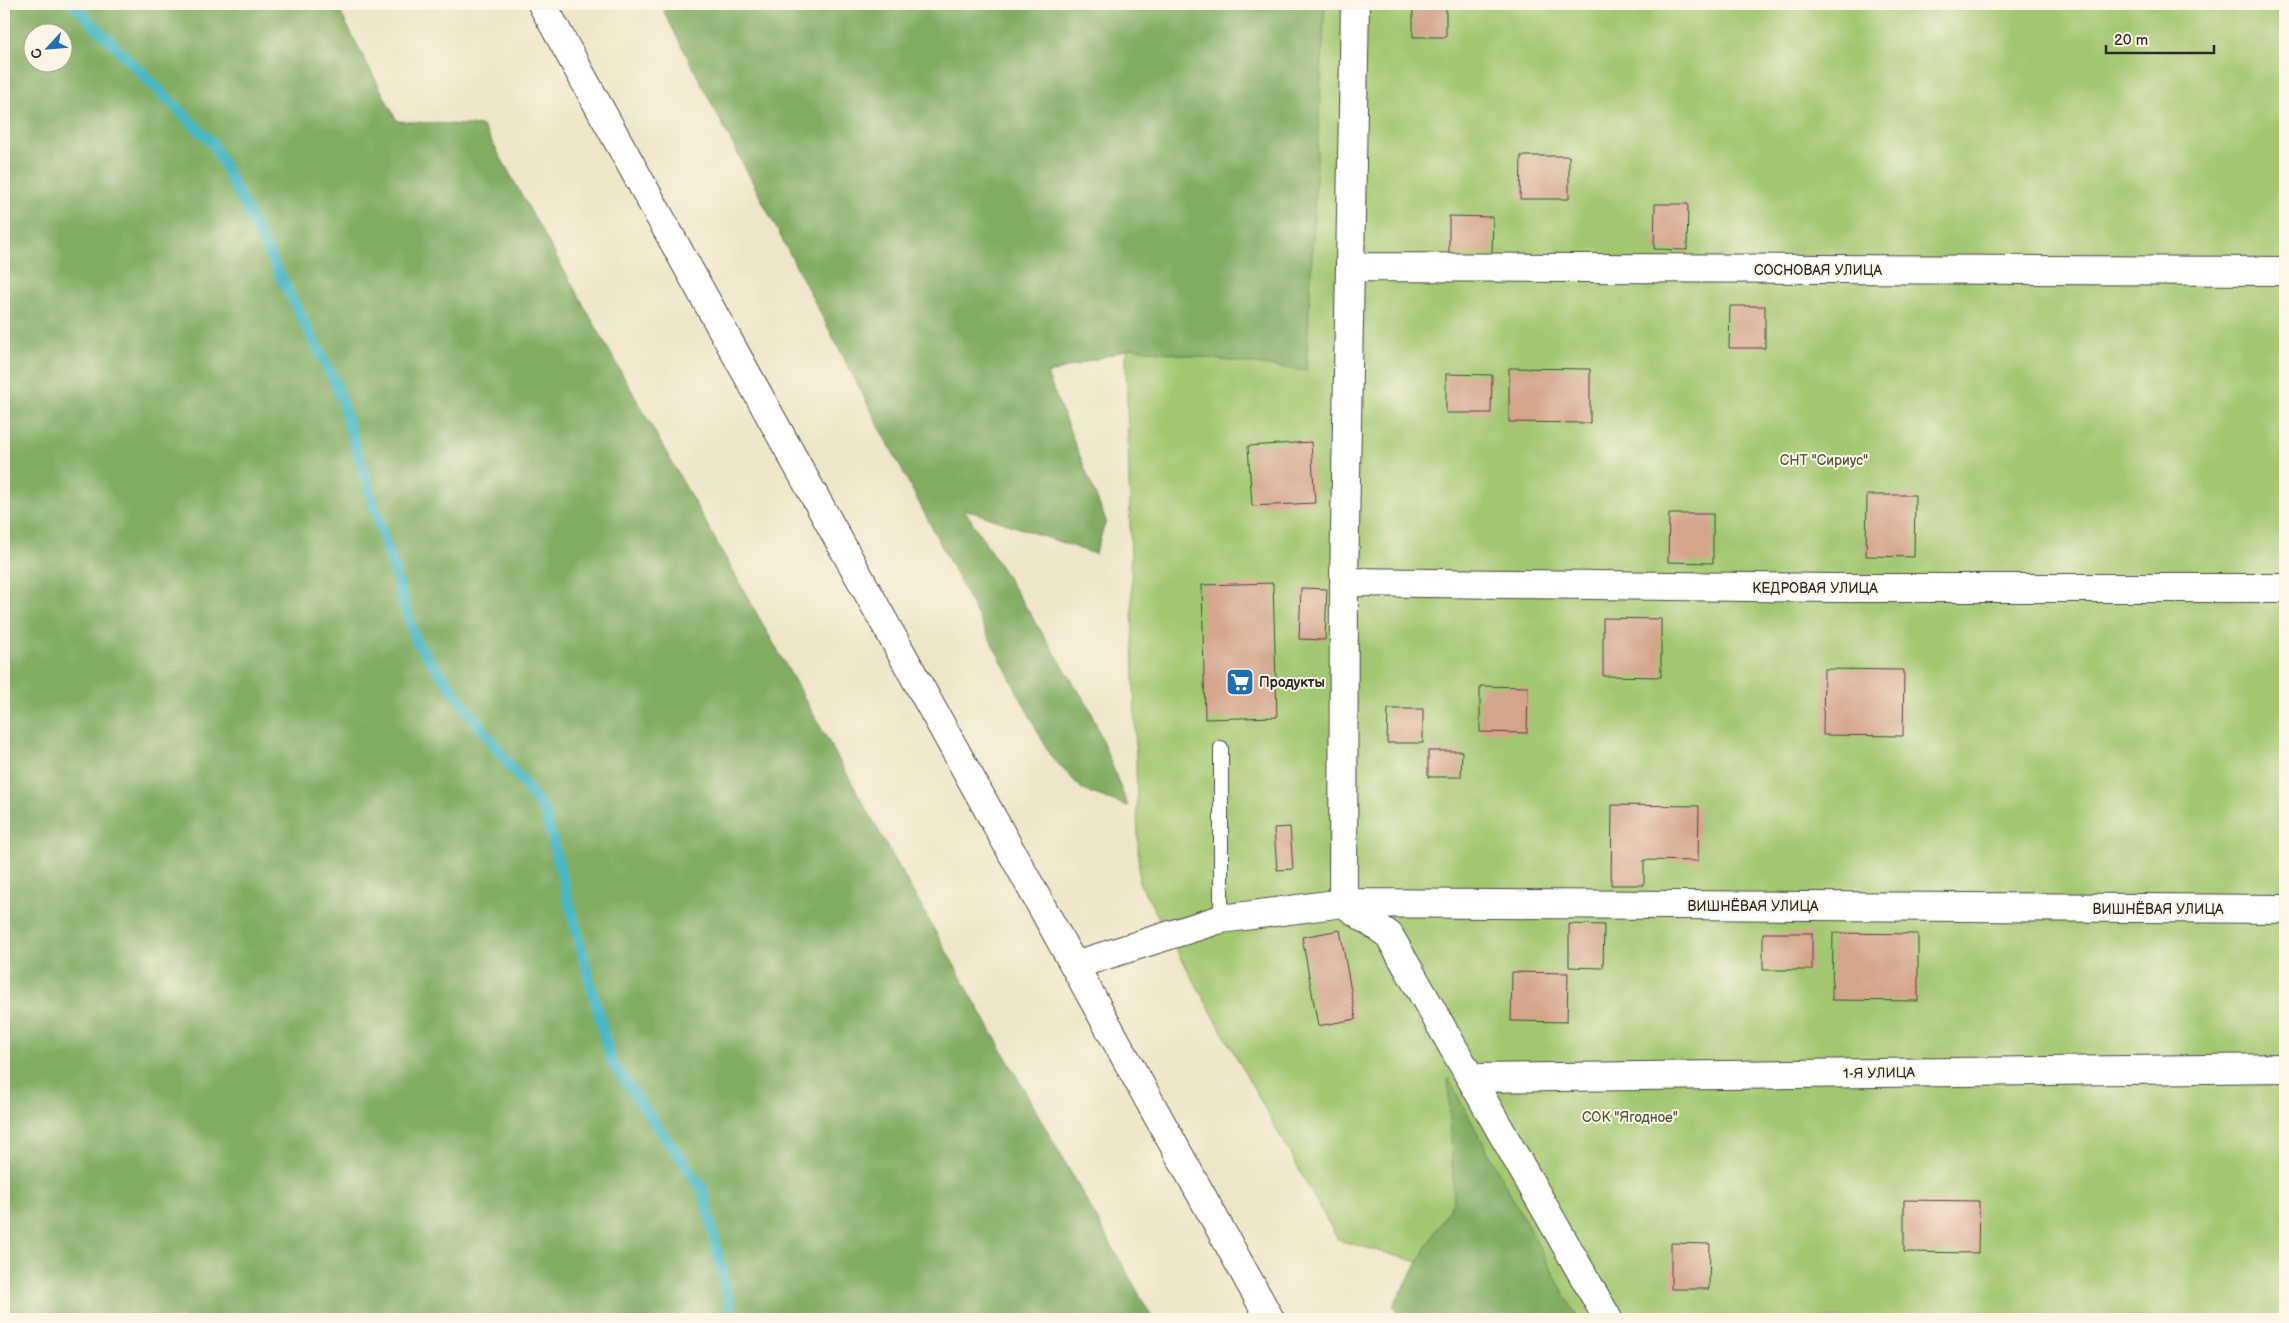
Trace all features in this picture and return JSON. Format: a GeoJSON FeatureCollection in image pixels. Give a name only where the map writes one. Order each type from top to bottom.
{"type":"FeatureCollection","features":[{"type":"Feature","properties":{"kind":"street"},"geometry":{"type":"LineString","coordinates":[[542,4],[1270,1319]]}},
{"type":"Feature","properties":{"kind":"street"},"geometry":{"type":"LineString","coordinates":[[1355,4],[1344,582],[1343,903],[1389,935],[1608,1319]]}},
{"type":"Feature","properties":{"kind":"street","name":"СОСНОВАЯ УЛИЦА"},"geometry":{"type":"LineString","coordinates":[[1350,267],[2285,271]]}},
{"type":"Feature","properties":{"kind":"street","name":"КЕДРОВАЯ УЛИЦА"},"geometry":{"type":"LineString","coordinates":[[1344,582],[1837,588],[2285,588]]}},
{"type":"Feature","properties":{"kind":"street","name":"ВИШНЁВАЯ УЛИЦА"},"geometry":{"type":"LineString","coordinates":[[1075,965],[1221,919],[1343,903],[2285,909]]}},
{"type":"Feature","properties":{"kind":"street","name":"1-Я УЛИЦА"},"geometry":{"type":"LineString","coordinates":[[1472,1078],[2285,1068]]}},
{"type":"Feature","properties":{"kind":"lane"},"geometry":{"type":"LineString","coordinates":[[1221,748],[1221,919]]}},
{"type":"Feature","properties":{"kind":"green space"},"geometry":{"type":"Polygon","coordinates":[[[4,4],[336,4],[397,121],[483,126],[1153,1319],[4,1319],[4,4]]]}},
{"type":"Feature","properties":{"kind":"green space"},"geometry":{"type":"Polygon","coordinates":[[[668,4],[1325,4],[1306,371],[1132,348],[1047,374],[1106,521],[1095,554],[964,509],[1090,709],[1128,806],[1083,790],[1050,755],[664,12],[668,4]]]}},
{"type":"Feature","properties":{"kind":"green space","name":"СНТ \"Сириус\""},"geometry":{"type":"Polygon","coordinates":[[[1117,4],[2285,4],[2285,1319],[1544,1319],[1528,1292],[1338,1240],[1139,882],[1117,4]]]}},
{"type":"Feature","properties":{"kind":"green space"},"geometry":{"type":"Polygon","coordinates":[[[1448,1078],[1578,1319],[1401,1319],[1393,1305],[1454,1200],[1448,1078]]]}},
{"type":"Feature","properties":{"kind":"building"},"geometry":{"type":"Polygon","coordinates":[[[1413,4],[1446,4],[1446,37],[1413,37],[1413,4]]]}},
{"type":"Feature","properties":{"kind":"building"},"geometry":{"type":"Polygon","coordinates":[[[1521,156],[1569,156],[1569,199],[1520,199],[1521,156]]]}},
{"type":"Feature","properties":{"kind":"building"},"geometry":{"type":"Polygon","coordinates":[[[1655,204],[1688,204],[1687,250],[1654,249],[1655,204]]]}},
{"type":"Feature","properties":{"kind":"building"},"geometry":{"type":"Polygon","coordinates":[[[1449,216],[1493,217],[1492,254],[1449,254],[1449,216]]]}},
{"type":"Feature","properties":{"kind":"building"},"geometry":{"type":"Polygon","coordinates":[[[1730,306],[1765,306],[1765,348],[1729,348],[1730,306]]]}},
{"type":"Feature","properties":{"kind":"building"},"geometry":{"type":"Polygon","coordinates":[[[1509,368],[1590,369],[1590,423],[1509,422],[1509,368]]]}},
{"type":"Feature","properties":{"kind":"building"},"geometry":{"type":"Polygon","coordinates":[[[1446,374],[1492,375],[1491,413],[1446,413],[1446,374]]]}},
{"type":"Feature","properties":{"kind":"building"},"geometry":{"type":"Polygon","coordinates":[[[1311,442],[1315,503],[1252,506],[1248,446],[1311,442]]]}},
{"type":"Feature","properties":{"kind":"building"},"geometry":{"type":"Polygon","coordinates":[[[1867,495],[1915,495],[1914,557],[1866,556],[1867,495]]]}},
{"type":"Feature","properties":{"kind":"building"},"geometry":{"type":"Polygon","coordinates":[[[1669,514],[1713,514],[1713,563],[1668,562],[1669,514]]]}},
{"type":"Feature","properties":{"kind":"building"},"geometry":{"type":"Polygon","coordinates":[[[1273,583],[1277,717],[1205,719],[1202,585],[1273,583]]]}},
{"type":"Feature","properties":{"kind":"building"},"geometry":{"type":"Polygon","coordinates":[[[1301,588],[1327,589],[1325,640],[1299,639],[1301,588]]]}},
{"type":"Feature","properties":{"kind":"building"},"geometry":{"type":"Polygon","coordinates":[[[1603,618],[1661,619],[1661,677],[1603,676],[1603,618]]]}},
{"type":"Feature","properties":{"kind":"building"},"geometry":{"type":"Polygon","coordinates":[[[1824,669],[1904,670],[1903,736],[1823,735],[1824,669]]]}},
{"type":"Feature","properties":{"kind":"building"},"geometry":{"type":"Polygon","coordinates":[[[1480,686],[1528,687],[1527,733],[1480,732],[1480,686]]]}},
{"type":"Feature","properties":{"kind":"building"},"geometry":{"type":"Polygon","coordinates":[[[1388,709],[1423,709],[1423,743],[1387,743],[1388,709]]]}},
{"type":"Feature","properties":{"kind":"building"},"geometry":{"type":"Polygon","coordinates":[[[1428,751],[1462,751],[1461,777],[1428,777],[1428,751]]]}},
{"type":"Feature","properties":{"kind":"building"},"geometry":{"type":"Polygon","coordinates":[[[1612,805],[1699,806],[1698,861],[1644,860],[1644,885],[1611,885],[1612,805]]]}},
{"type":"Feature","properties":{"kind":"building"},"geometry":{"type":"Polygon","coordinates":[[[1290,827],[1293,869],[1277,870],[1274,828],[1290,827]]]}},
{"type":"Feature","properties":{"kind":"building"},"geometry":{"type":"Polygon","coordinates":[[[1569,924],[1604,925],[1603,968],[1569,967],[1569,924]]]}},
{"type":"Feature","properties":{"kind":"building"},"geometry":{"type":"Polygon","coordinates":[[[1340,930],[1356,1019],[1318,1026],[1302,937],[1340,930]]]}},
{"type":"Feature","properties":{"kind":"building"},"geometry":{"type":"Polygon","coordinates":[[[1763,933],[1812,933],[1812,970],[1763,970],[1763,933]]]}},
{"type":"Feature","properties":{"kind":"building"},"geometry":{"type":"Polygon","coordinates":[[[1833,933],[1918,934],[1918,1001],[1832,1000],[1833,933]]]}},
{"type":"Feature","properties":{"kind":"building"},"geometry":{"type":"Polygon","coordinates":[[[1512,972],[1568,973],[1567,1022],[1511,1021],[1512,972]]]}},
{"type":"Feature","properties":{"kind":"building"},"geometry":{"type":"Polygon","coordinates":[[[1904,1200],[1979,1201],[1978,1253],[1904,1252],[1904,1200]]]}},
{"type":"Feature","properties":{"kind":"building"},"geometry":{"type":"Polygon","coordinates":[[[1671,1243],[1710,1244],[1709,1289],[1671,1289],[1671,1243]]]}},
{"type":"Feature","properties":{"kind":"waterway"},"geometry":{"type":"LineString","coordinates":[[73,4],[213,144],[337,386],[416,641],[545,812],[612,1063],[703,1189],[733,1319]]}},
{"type":"Feature","properties":{"kind":"place","name":"Продукты"},"geometry":{"type":"Point","coordinates":[1240,682]}},
{"type":"Feature","properties":{"kind":"park label","name":"СОК \"Ягодное\""},"geometry":{"type":"Point","coordinates":[1630,1117]}}]}
